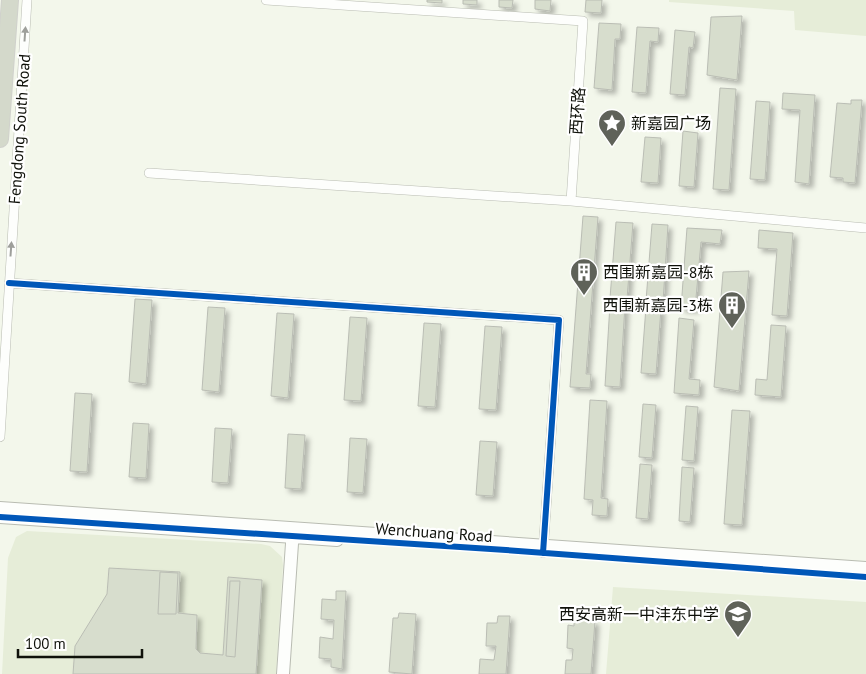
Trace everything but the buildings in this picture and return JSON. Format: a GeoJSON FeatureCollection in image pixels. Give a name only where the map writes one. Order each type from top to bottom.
{"type":"FeatureCollection","features":[{"type":"Feature","properties":{"kind":"highway"},"geometry":{"type":"LineString","coordinates":[[0,139],[10,0]]}},
{"type":"Feature","properties":{"kind":"street","name":"Fengdong South Road"},"geometry":{"type":"LineString","coordinates":[[0,437],[27,0]]}},
{"type":"Feature","properties":{"kind":"street","name":"西环路"},"geometry":{"type":"LineString","coordinates":[[266,0],[583,21],[571,201]]}},
{"type":"Feature","properties":{"kind":"street"},"geometry":{"type":"LineString","coordinates":[[149,173],[571,201],[866,228]]}},
{"type":"Feature","properties":{"kind":"street"},"geometry":{"type":"LineString","coordinates":[[9,283],[559,320],[544,549]]}},
{"type":"Feature","properties":{"kind":"street","name":"Wenchuang Road"},"geometry":{"type":"LineString","coordinates":[[0,508],[293,532],[866,568]]}},
{"type":"Feature","properties":{"kind":"street","name":"Wenchuang Road"},"geometry":{"type":"LineString","coordinates":[[0,517],[293,532]]}},
{"type":"Feature","properties":{"kind":"street"},"geometry":{"type":"LineString","coordinates":[[283,674],[293,532]]}},
{"type":"Feature","properties":{"kind":"street","name":"Wenchuang Road"},"geometry":{"type":"LineString","coordinates":[[544,549],[866,577]]}},
{"type":"Feature","properties":{"kind":"shaded area"},"geometry":{"type":"Polygon","coordinates":[[[669,0],[866,0],[866,36],[795,30],[794,11],[669,2],[669,0]]]}},
{"type":"Feature","properties":{"kind":"shaded area"},"geometry":{"type":"Polygon","coordinates":[[[27,531],[270,546],[282,557],[283,565],[276,674],[2,674],[8,558],[16,537],[27,531]]]}},
{"type":"Feature","properties":{"kind":"shaded area","name":"西安高新一中沣东中学"},"geometry":{"type":"Polygon","coordinates":[[[613,587],[866,602],[866,674],[606,674],[613,587]]]}},
{"type":"Feature","properties":{"kind":"cycle path"},"geometry":{"type":"LineString","coordinates":[[9,283],[559,320],[543,553]]}},
{"type":"Feature","properties":{"kind":"cycle path"},"geometry":{"type":"LineString","coordinates":[[0,517],[506,550],[866,577]]}},
{"type":"Feature","properties":{"kind":"place","name":"新嘉园广场"},"geometry":{"type":"Point","coordinates":[612,147]}},
{"type":"Feature","properties":{"kind":"place","name":"西围新嘉园-8栋"},"geometry":{"type":"Point","coordinates":[584,296]}},
{"type":"Feature","properties":{"kind":"place","name":"西围新嘉园-3栋"},"geometry":{"type":"Point","coordinates":[732,329]}},
{"type":"Feature","properties":{"kind":"place","name":"西安高新一中沣东中学"},"geometry":{"type":"Point","coordinates":[738,638]}}]}
